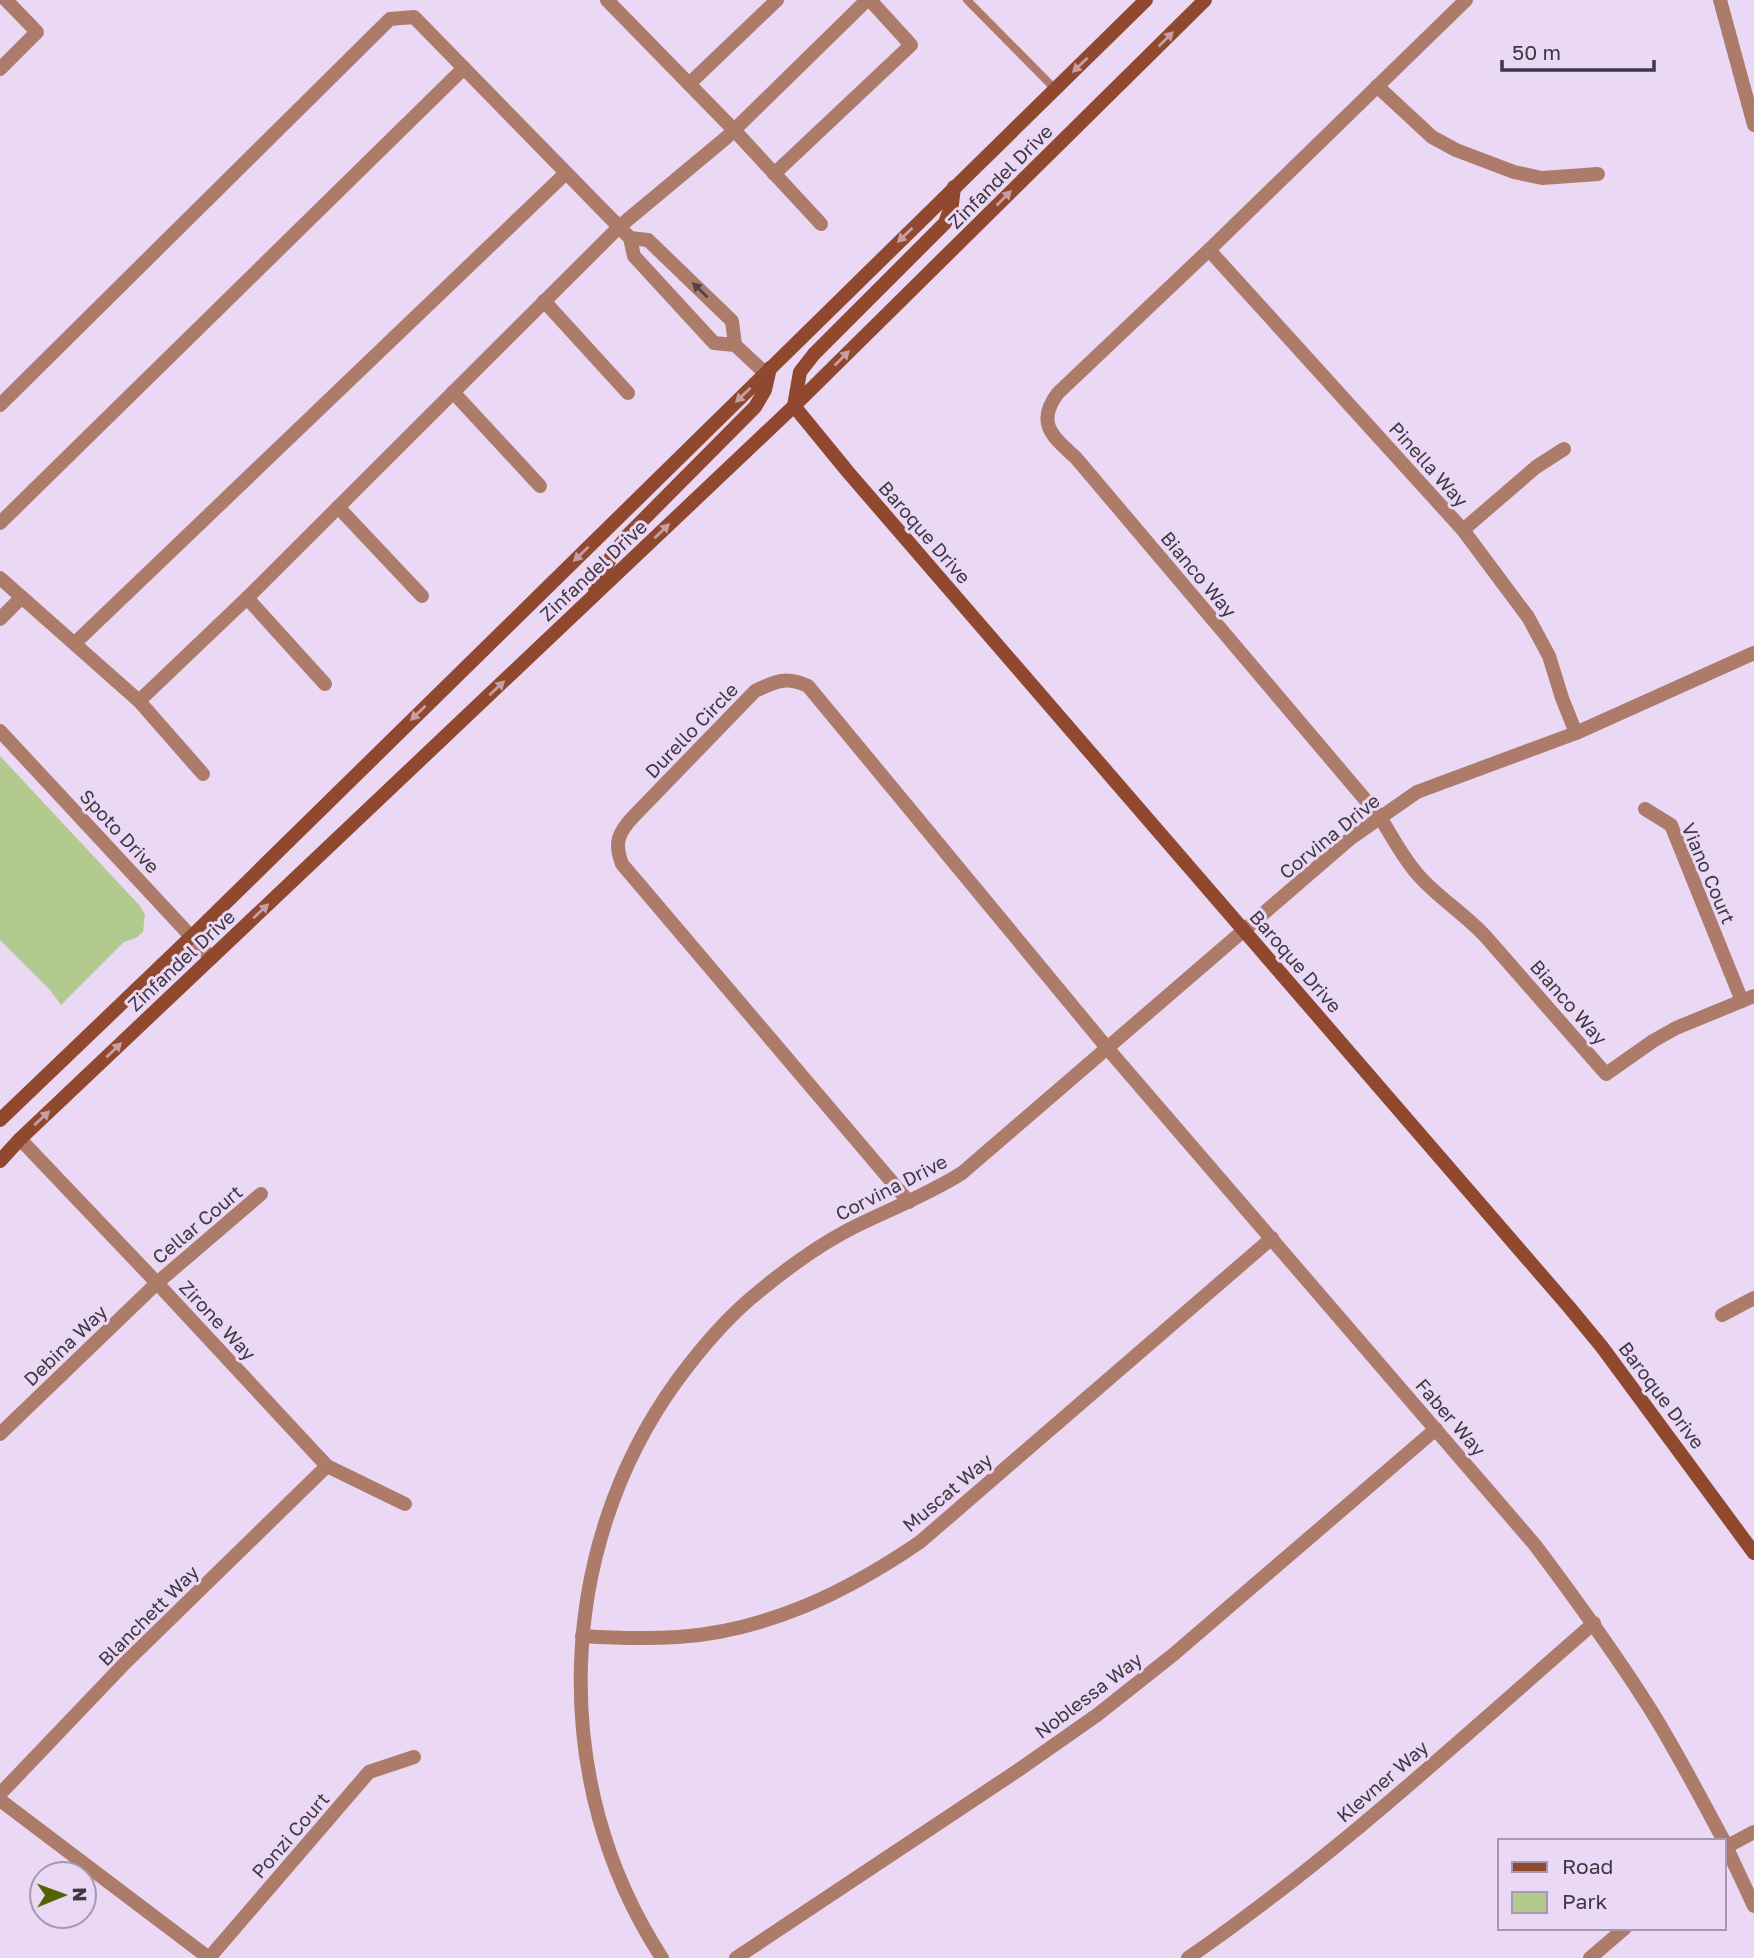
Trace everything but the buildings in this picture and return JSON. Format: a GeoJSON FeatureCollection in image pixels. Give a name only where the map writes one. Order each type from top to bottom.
{"type":"FeatureCollection","features":[{"type":"Feature","properties":{"kind":"street"},"geometry":{"type":"LineString","coordinates":[[0,69],[37,32],[6,0]]}},
{"type":"Feature","properties":{"kind":"street"},"geometry":{"type":"LineString","coordinates":[[607,0],[821,224]]}},
{"type":"Feature","properties":{"kind":"street"},"geometry":{"type":"LineString","coordinates":[[689,84],[777,0]]}},
{"type":"Feature","properties":{"kind":"street"},"geometry":{"type":"LineString","coordinates":[[139,701],[247,598],[619,227],[734,130],[868,0],[911,45],[774,174]]}},
{"type":"Feature","properties":{"kind":"street","name":"Zinfandel Drive"},"geometry":{"type":"LineString","coordinates":[[0,1120],[192,936],[1146,0]]}},
{"type":"Feature","properties":{"kind":"street","name":"Zinfandel Drive"},"geometry":{"type":"LineString","coordinates":[[0,1161],[20,1139],[794,406],[1205,0]]}},
{"type":"Feature","properties":{"kind":"street","name":"Bianco Way"},"geometry":{"type":"LineString","coordinates":[[1466,0],[1058,393],[1051,401],[1047,424],[1053,438],[1076,458],[1380,817],[1421,878],[1473,922],[1606,1074],[1676,1028],[1748,999]]}},
{"type":"Feature","properties":{"kind":"street"},"geometry":{"type":"LineString","coordinates":[[1720,0],[1754,125]]}},
{"type":"Feature","properties":{"kind":"street"},"geometry":{"type":"LineString","coordinates":[[0,405],[390,19],[414,17],[619,227],[630,239],[634,257],[714,343],[736,345],[770,375],[755,407],[627,536],[611,557],[585,604]]}},
{"type":"Feature","properties":{"kind":"street"},"geometry":{"type":"LineString","coordinates":[[0,523],[464,68]]}},
{"type":"Feature","properties":{"kind":"street"},"geometry":{"type":"LineString","coordinates":[[1377,86],[1432,136],[1456,150],[1514,172],[1542,178],[1598,174]]}},
{"type":"Feature","properties":{"kind":"street"},"geometry":{"type":"LineString","coordinates":[[75,643],[566,173]]}},
{"type":"Feature","properties":{"kind":"street"},"geometry":{"type":"LineString","coordinates":[[794,406],[800,372],[814,354],[945,223],[952,204],[954,187]]}},
{"type":"Feature","properties":{"kind":"street"},"geometry":{"type":"LineString","coordinates":[[630,239],[648,240],[732,321],[736,345]]}},
{"type":"Feature","properties":{"kind":"street","name":"Pinella Way"},"geometry":{"type":"LineString","coordinates":[[1209,250],[1463,530],[1528,617],[1549,656],[1576,733]]}},
{"type":"Feature","properties":{"kind":"street"},"geometry":{"type":"LineString","coordinates":[[544,301],[628,393]]}},
{"type":"Feature","properties":{"kind":"street"},"geometry":{"type":"LineString","coordinates":[[453,392],[540,486]]}},
{"type":"Feature","properties":{"kind":"street","name":"Baroque Drive"},"geometry":{"type":"LineString","coordinates":[[794,406],[1577,1317],[1754,1553]]}},
{"type":"Feature","properties":{"kind":"street"},"geometry":{"type":"LineString","coordinates":[[1463,530],[1536,467],[1564,449]]}},
{"type":"Feature","properties":{"kind":"street"},"geometry":{"type":"LineString","coordinates":[[338,507],[422,596]]}},
{"type":"Feature","properties":{"kind":"street"},"geometry":{"type":"LineString","coordinates":[[0,578],[139,701],[203,774]]}},
{"type":"Feature","properties":{"kind":"street"},"geometry":{"type":"LineString","coordinates":[[0,619],[21,598]]}},
{"type":"Feature","properties":{"kind":"street"},"geometry":{"type":"LineString","coordinates":[[247,598],[325,684]]}},
{"type":"Feature","properties":{"kind":"street","name":"Corvina Drive"},"geometry":{"type":"LineString","coordinates":[[663,1958],[636,1914],[618,1872],[596,1807],[581,1713],[582,1636],[593,1569],[604,1524],[624,1471],[661,1404],[694,1357],[738,1310],[776,1277],[823,1244],[938,1189],[962,1173],[1351,838],[1417,792],[1576,733],[1754,653]]}},
{"type":"Feature","properties":{"kind":"street","name":"Durello Circle"},"geometry":{"type":"LineString","coordinates":[[908,1202],[622,864],[617,851],[618,837],[626,825],[755,691],[781,680],[796,681],[808,686],[1108,1049]]}},
{"type":"Feature","properties":{"kind":"street","name":"Spoto Drive"},"geometry":{"type":"LineString","coordinates":[[0,731],[211,958]]}},
{"type":"Feature","properties":{"kind":"street","name":"Viano Court"},"geometry":{"type":"LineString","coordinates":[[1645,809],[1671,825],[1748,999]]}},
{"type":"Feature","properties":{"kind":"street","name":"Faber Way"},"geometry":{"type":"LineString","coordinates":[[1108,1049],[1535,1545],[1594,1623],[1674,1749],[1722,1839]]}},
{"type":"Feature","properties":{"kind":"street","name":"Zirone Way"},"geometry":{"type":"LineString","coordinates":[[20,1139],[327,1466],[405,1504]]}},
{"type":"Feature","properties":{"kind":"street","name":"Cellar Court"},"geometry":{"type":"LineString","coordinates":[[157,1283],[261,1194]]}},
{"type":"Feature","properties":{"kind":"street","name":"Muscat Way"},"geometry":{"type":"LineString","coordinates":[[582,1636],[633,1639],[729,1629],[815,1603],[858,1582],[919,1542],[1272,1238]]}},
{"type":"Feature","properties":{"kind":"street","name":"Debina Way"},"geometry":{"type":"LineString","coordinates":[[0,1434],[157,1283]]}},
{"type":"Feature","properties":{"kind":"street"},"geometry":{"type":"LineString","coordinates":[[1722,1315],[1754,1298]]}},
{"type":"Feature","properties":{"kind":"street","name":"Noblessa Way"},"geometry":{"type":"LineString","coordinates":[[736,1958],[1097,1715],[1174,1654],[1436,1429]]}},
{"type":"Feature","properties":{"kind":"street","name":"Blanchett Way"},"geometry":{"type":"LineString","coordinates":[[0,1794],[125,1663],[327,1466]]}},
{"type":"Feature","properties":{"kind":"street","name":"Klevner Way"},"geometry":{"type":"LineString","coordinates":[[1188,1958],[1277,1894],[1335,1847],[1594,1623]]}},
{"type":"Feature","properties":{"kind":"street","name":"Ponzi Court"},"geometry":{"type":"LineString","coordinates":[[209,1958],[369,1772],[414,1757]]}},
{"type":"Feature","properties":{"kind":"street"},"geometry":{"type":"LineString","coordinates":[[0,1800],[209,1958]]}},
{"type":"Feature","properties":{"kind":"street"},"geometry":{"type":"LineString","coordinates":[[1726,1844],[1754,1832]]}},
{"type":"Feature","properties":{"kind":"street","name":"Faber Way"},"geometry":{"type":"LineString","coordinates":[[1726,1846],[1754,1906]]}},
{"type":"Feature","properties":{"kind":"street"},"geometry":{"type":"LineString","coordinates":[[1590,1958],[1623,1930]]}},
{"type":"Feature","properties":{"kind":"lane"},"geometry":{"type":"LineString","coordinates":[[967,0],[1055,89]]}},
{"type":"Feature","properties":{"kind":"green space"},"geometry":{"type":"Polygon","coordinates":[[[0,756],[140,906],[145,915],[143,932],[124,942],[61,1005],[50,990],[0,940],[0,756]]]}}]}
